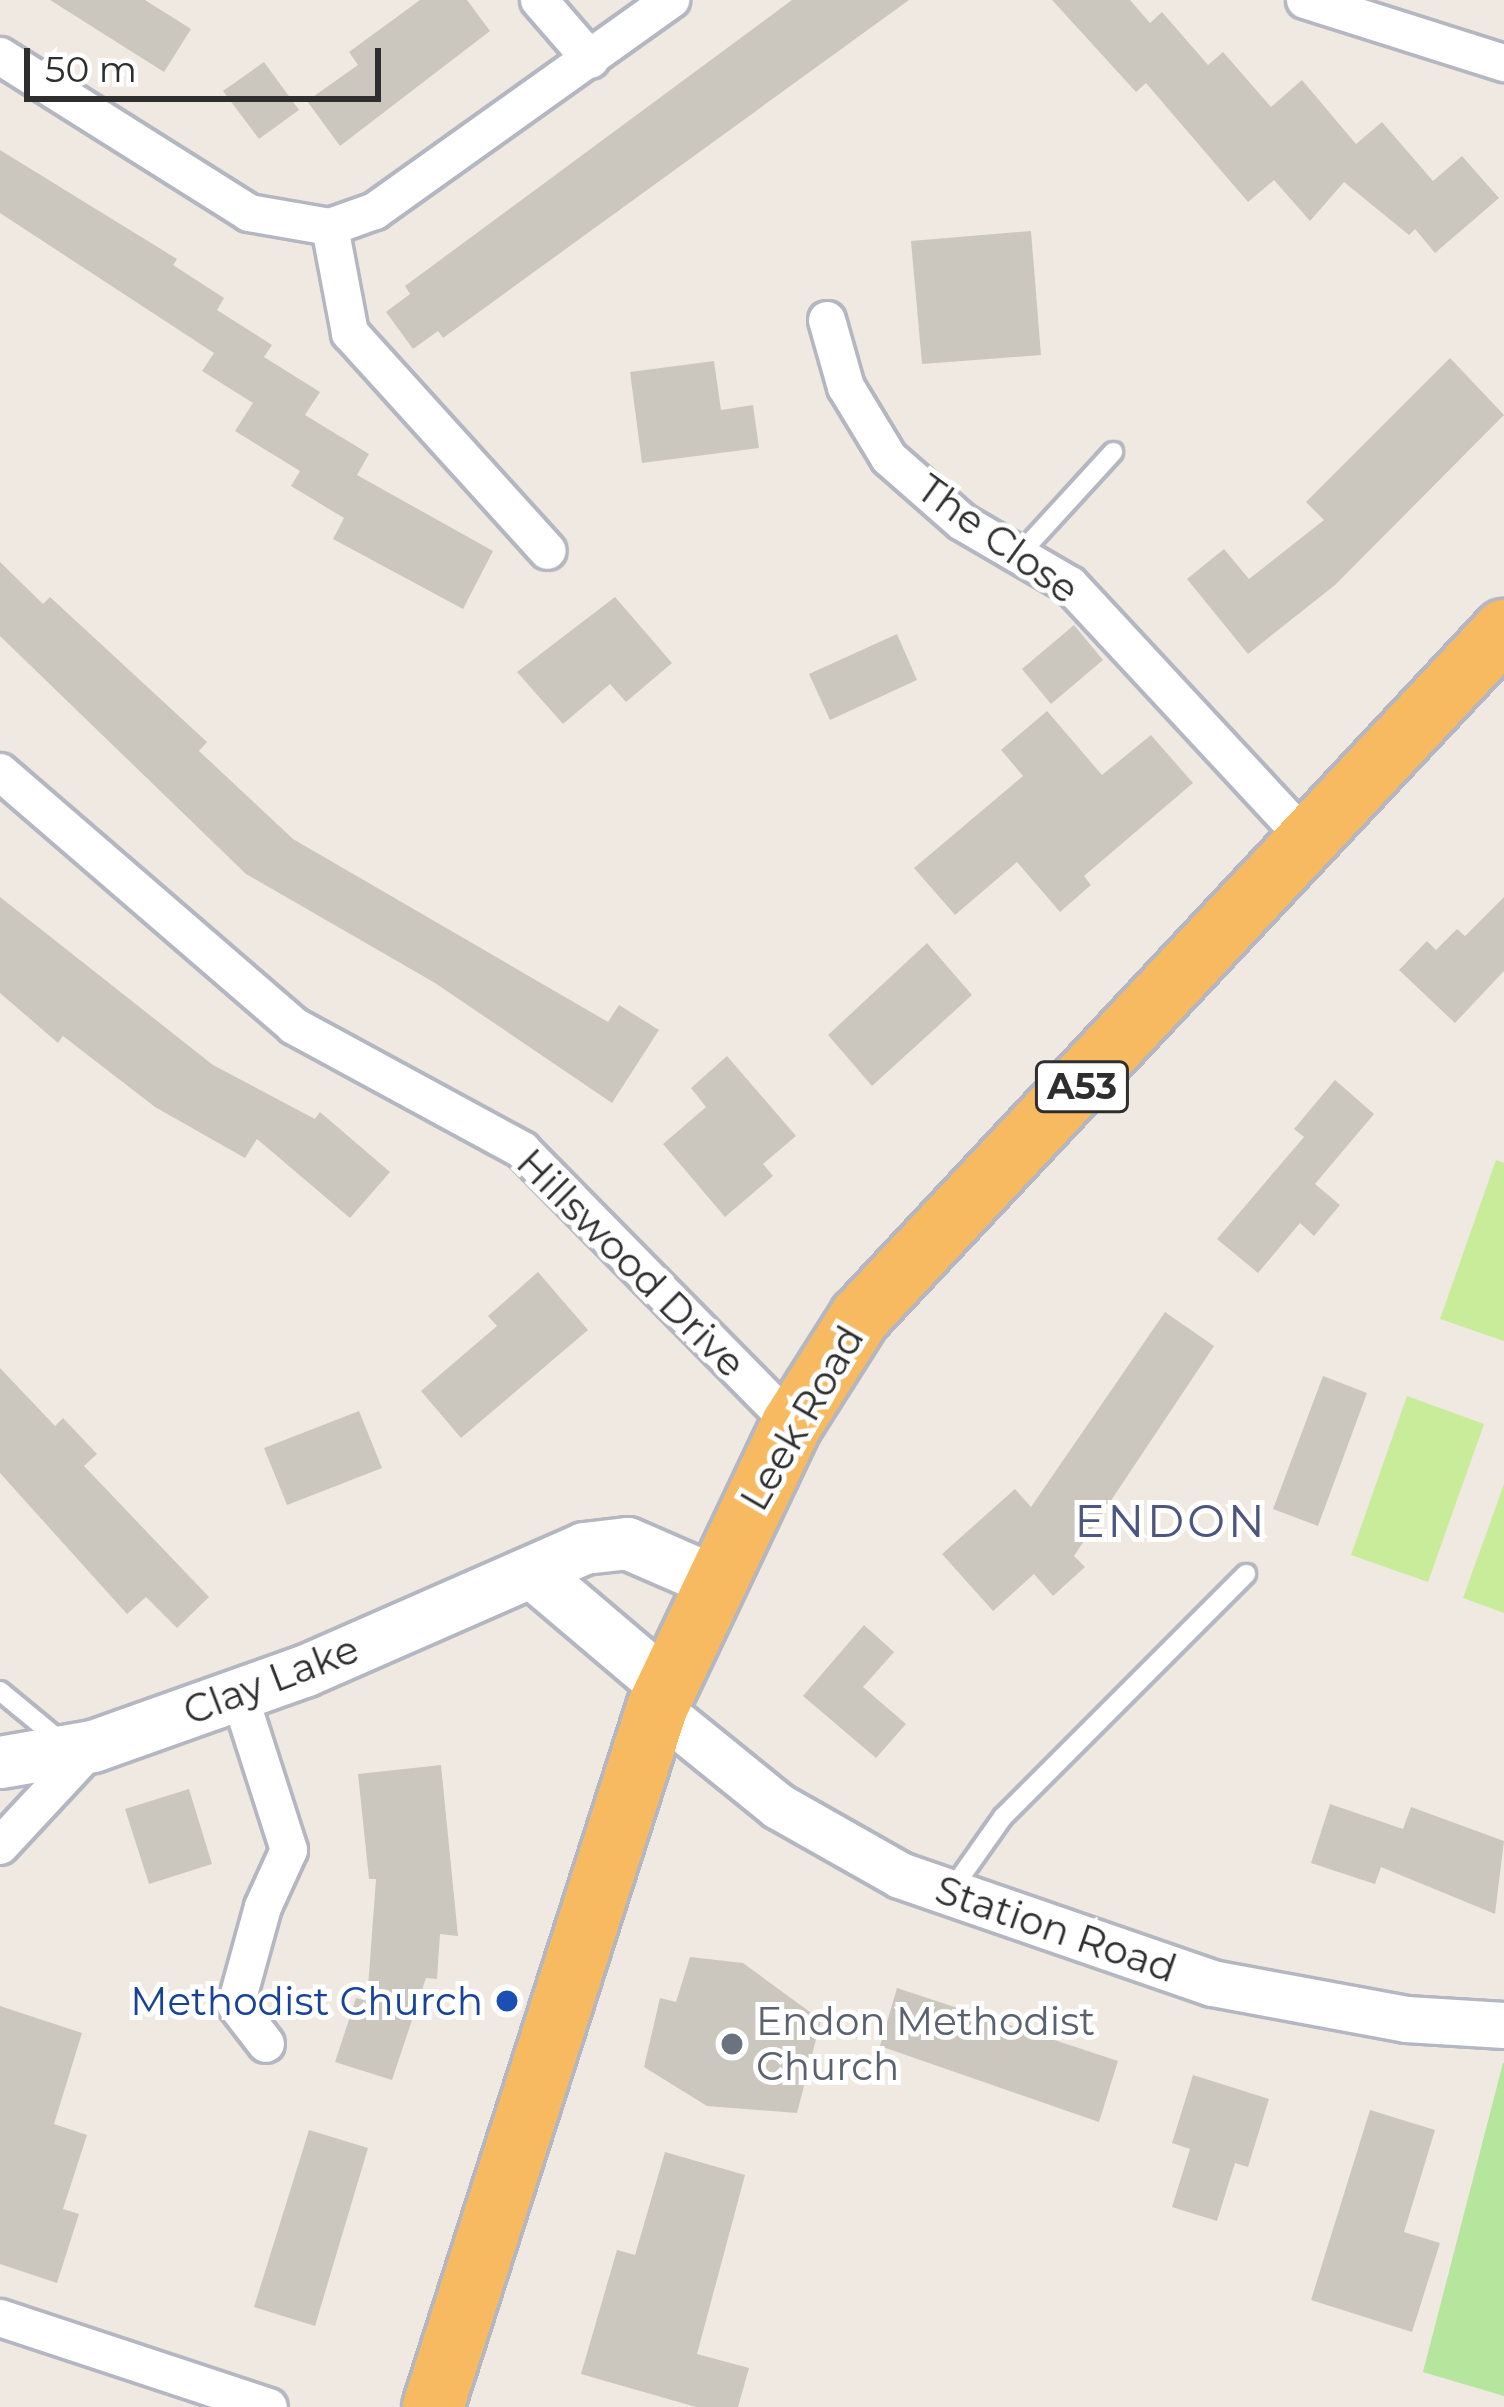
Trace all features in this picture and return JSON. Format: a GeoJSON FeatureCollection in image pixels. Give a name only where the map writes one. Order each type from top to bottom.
{"type":"FeatureCollection","features":[{"type":"Feature","properties":{"kind":"highway","name":"Leek Road"},"geometry":{"type":"LineString","coordinates":[[433,2407],[661,1697],[712,1580],[792,1424],[860,1317],[1504,630]]}},
{"type":"Feature","properties":{"kind":"main road","name":"Clay Lake"},"geometry":{"type":"LineString","coordinates":[[0,1762],[82,1748],[239,1694],[584,1548],[627,1543],[712,1580]]}},
{"type":"Feature","properties":{"kind":"main road"},"geometry":{"type":"LineString","coordinates":[[533,1573],[661,1697]]}},
{"type":"Feature","properties":{"kind":"street"},"geometry":{"type":"LineString","coordinates":[[538,0],[591,61]]}},
{"type":"Feature","properties":{"kind":"street"},"geometry":{"type":"LineString","coordinates":[[0,56],[249,213],[330,227],[375,211],[671,0]]}},
{"type":"Feature","properties":{"kind":"street"},"geometry":{"type":"LineString","coordinates":[[1305,0],[1504,63]]}},
{"type":"Feature","properties":{"kind":"street"},"geometry":{"type":"LineString","coordinates":[[330,227],[350,333],[548,551]]}},
{"type":"Feature","properties":{"kind":"street","name":"The Close"},"geometry":{"type":"LineString","coordinates":[[827,320],[846,387],[889,458],[1016,558],[1070,585],[1307,840]]}},
{"type":"Feature","properties":{"kind":"street","name":"Hillswood Drive"},"geometry":{"type":"LineString","coordinates":[[0,772],[294,1026],[522,1150],[792,1424]]}},
{"type":"Feature","properties":{"kind":"street"},"geometry":{"type":"LineString","coordinates":[[239,1694],[289,1850],[263,1907],[236,2005],[266,2044]]}},
{"type":"Feature","properties":{"kind":"street","name":"Station Road"},"geometry":{"type":"LineString","coordinates":[[661,1697],[778,1806],[900,1875],[1212,1983],[1406,2019],[1504,2025]]}},
{"type":"Feature","properties":{"kind":"street"},"geometry":{"type":"LineString","coordinates":[[0,1846],[82,1748]]}},
{"type":"Feature","properties":{"kind":"street"},"geometry":{"type":"LineString","coordinates":[[0,2318],[269,2407]]}},
{"type":"Feature","properties":{"kind":"lane"},"geometry":{"type":"LineString","coordinates":[[1016,558],[1113,452]]}},
{"type":"Feature","properties":{"kind":"lane"},"geometry":{"type":"LineString","coordinates":[[950,1892],[1003,1816],[1246,1574]]}},
{"type":"Feature","properties":{"kind":"lane"},"geometry":{"type":"LineString","coordinates":[[0,1691],[82,1748]]}},
{"type":"Feature","properties":{"kind":"green space"},"geometry":{"type":"Polygon","coordinates":[[[1496,1160],[1504,1163],[1504,1341],[1440,1319],[1496,1160]]]}},
{"type":"Feature","properties":{"kind":"green space"},"geometry":{"type":"Polygon","coordinates":[[[1407,1396],[1484,1424],[1428,1582],[1351,1555],[1407,1396]]]}},
{"type":"Feature","properties":{"kind":"green space"},"geometry":{"type":"Polygon","coordinates":[[[1504,1484],[1504,1613],[1463,1598],[1504,1484]]]}},
{"type":"Feature","properties":{"kind":"green space"},"geometry":{"type":"Polygon","coordinates":[[[1504,2063],[1504,2396],[1423,2372],[1504,2063]]]}},
{"type":"Feature","properties":{"kind":"building"},"geometry":{"type":"Polygon","coordinates":[[[50,0],[145,0],[191,29],[164,72],[50,0]]]}},
{"type":"Feature","properties":{"kind":"building"},"geometry":{"type":"Polygon","coordinates":[[[420,0],[467,0],[490,31],[340,146],[307,101],[358,65],[349,52],[420,0]]]}},
{"type":"Feature","properties":{"kind":"building"},"geometry":{"type":"Polygon","coordinates":[[[792,0],[909,0],[443,338],[438,331],[413,349],[386,312],[410,294],[405,286],[792,0]]]}},
{"type":"Feature","properties":{"kind":"building"},"geometry":{"type":"Polygon","coordinates":[[[1052,0],[1130,0],[1150,23],[1162,12],[1208,65],[1223,52],[1271,107],[1302,80],[1356,144],[1382,122],[1433,181],[1462,156],[1499,198],[1435,253],[1415,229],[1409,235],[1344,182],[1310,221],[1274,180],[1248,202],[1146,83],[1136,92],[1052,0]]]}},
{"type":"Feature","properties":{"kind":"building"},"geometry":{"type":"Polygon","coordinates":[[[264,62],[299,110],[259,139],[223,91],[264,62]]]}},
{"type":"Feature","properties":{"kind":"building"},"geometry":{"type":"Polygon","coordinates":[[[0,150],[177,259],[173,265],[224,298],[217,310],[272,345],[264,357],[320,392],[305,415],[369,454],[357,475],[493,551],[463,609],[333,539],[344,518],[291,486],[300,471],[235,431],[253,403],[202,371],[214,353],[0,213],[0,150]]]}},
{"type":"Feature","properties":{"kind":"building"},"geometry":{"type":"Polygon","coordinates":[[[1031,231],[1041,355],[922,364],[911,241],[1031,231]]]}},
{"type":"Feature","properties":{"kind":"building"},"geometry":{"type":"Polygon","coordinates":[[[1450,358],[1504,415],[1335,585],[1248,654],[1187,579],[1224,549],[1249,579],[1324,520],[1306,502],[1450,358]]]}},
{"type":"Feature","properties":{"kind":"building"},"geometry":{"type":"Polygon","coordinates":[[[714,361],[721,410],[753,405],[759,448],[642,463],[630,372],[714,361]]]}},
{"type":"Feature","properties":{"kind":"building"},"geometry":{"type":"Polygon","coordinates":[[[0,562],[43,604],[50,597],[207,742],[199,751],[293,839],[608,1022],[619,1005],[659,1030],[612,1103],[435,983],[246,874],[0,636],[0,562]]]}},
{"type":"Feature","properties":{"kind":"building"},"geometry":{"type":"Polygon","coordinates":[[[615,597],[672,663],[626,702],[610,684],[563,724],[517,672],[615,597]]]}},
{"type":"Feature","properties":{"kind":"building"},"geometry":{"type":"Polygon","coordinates":[[[1074,625],[1103,660],[1051,704],[1022,669],[1074,625]]]}},
{"type":"Feature","properties":{"kind":"building"},"geometry":{"type":"Polygon","coordinates":[[[897,634],[917,680],[830,720],[809,674],[897,634]]]}},
{"type":"Feature","properties":{"kind":"building"},"geometry":{"type":"Polygon","coordinates":[[[1047,711],[1102,775],[1151,735],[1193,783],[1084,876],[1091,885],[1060,912],[1017,862],[955,915],[914,868],[1023,776],[1001,750],[1047,711]]]}},
{"type":"Feature","properties":{"kind":"building"},"geometry":{"type":"Polygon","coordinates":[[[0,897],[213,1065],[315,1119],[320,1112],[390,1172],[350,1218],[257,1139],[245,1158],[155,1107],[63,1036],[58,1043],[0,993],[0,897]]]}},
{"type":"Feature","properties":{"kind":"building"},"geometry":{"type":"Polygon","coordinates":[[[1504,897],[1504,971],[1455,1023],[1399,970],[1427,941],[1436,950],[1457,929],[1465,936],[1504,897]]]}},
{"type":"Feature","properties":{"kind":"building"},"geometry":{"type":"Polygon","coordinates":[[[927,943],[972,995],[872,1086],[828,1035],[927,943]]]}},
{"type":"Feature","properties":{"kind":"building"},"geometry":{"type":"Polygon","coordinates":[[[727,1056],[796,1136],[763,1164],[773,1176],[725,1217],[663,1144],[706,1107],[691,1088],[727,1056]]]}},
{"type":"Feature","properties":{"kind":"building"},"geometry":{"type":"Polygon","coordinates":[[[1335,1080],[1374,1114],[1315,1184],[1340,1205],[1314,1236],[1300,1223],[1258,1273],[1217,1239],[1304,1137],[1294,1129],[1335,1080]]]}},
{"type":"Feature","properties":{"kind":"building"},"geometry":{"type":"Polygon","coordinates":[[[538,1272],[588,1330],[461,1438],[421,1391],[497,1326],[488,1316],[538,1272]]]}},
{"type":"Feature","properties":{"kind":"building"},"geometry":{"type":"Polygon","coordinates":[[[1165,1312],[1214,1346],[1074,1556],[1085,1567],[1053,1596],[1034,1574],[993,1611],[942,1554],[1015,1489],[1031,1507],[1165,1312]]]}},
{"type":"Feature","properties":{"kind":"building"},"geometry":{"type":"Polygon","coordinates":[[[0,1368],[55,1426],[63,1418],[97,1454],[84,1466],[209,1597],[177,1628],[146,1597],[127,1614],[0,1473],[0,1368]]]}},
{"type":"Feature","properties":{"kind":"building"},"geometry":{"type":"Polygon","coordinates":[[[1323,1376],[1367,1393],[1318,1526],[1273,1509],[1323,1376]]]}},
{"type":"Feature","properties":{"kind":"building"},"geometry":{"type":"Polygon","coordinates":[[[359,1411],[382,1468],[287,1505],[264,1448],[359,1411]]]}},
{"type":"Feature","properties":{"kind":"building"},"geometry":{"type":"Polygon","coordinates":[[[864,1625],[894,1652],[863,1687],[906,1724],[876,1758],[803,1696],[864,1625]]]}},
{"type":"Feature","properties":{"kind":"building"},"geometry":{"type":"Polygon","coordinates":[[[441,1765],[458,1936],[440,1934],[437,1979],[426,1978],[392,2080],[335,2062],[356,1998],[367,2001],[376,1879],[369,1879],[358,1774],[441,1765]]]}},
{"type":"Feature","properties":{"kind":"building"},"geometry":{"type":"Polygon","coordinates":[[[189,1789],[212,1864],[149,1884],[125,1809],[189,1789]]]}},
{"type":"Feature","properties":{"kind":"building"},"geometry":{"type":"Polygon","coordinates":[[[1330,1804],[1403,1829],[1411,1807],[1504,1841],[1495,1914],[1381,1867],[1375,1884],[1311,1863],[1330,1804]]]}},
{"type":"Feature","properties":{"kind":"building","name":"Endon Methodist Church"},"geometry":{"type":"Polygon","coordinates":[[[690,1957],[743,1963],[821,2020],[797,2113],[707,2106],[644,2067],[660,1998],[676,2002],[690,1957]]]}},
{"type":"Feature","properties":{"kind":"building"},"geometry":{"type":"Polygon","coordinates":[[[897,1988],[1118,2061],[1099,2122],[880,2046],[897,1988]]]}},
{"type":"Feature","properties":{"kind":"building"},"geometry":{"type":"Polygon","coordinates":[[[0,2006],[82,2033],[54,2124],[87,2135],[63,2209],[79,2214],[57,2283],[0,2264],[0,2006]]]}},
{"type":"Feature","properties":{"kind":"building"},"geometry":{"type":"Polygon","coordinates":[[[1193,2075],[1269,2099],[1248,2167],[1235,2163],[1217,2221],[1172,2207],[1190,2149],[1172,2143],[1193,2075]]]}},
{"type":"Feature","properties":{"kind":"building"},"geometry":{"type":"Polygon","coordinates":[[[1370,2110],[1435,2130],[1404,2232],[1440,2243],[1412,2332],[1311,2300],[1370,2110]]]}},
{"type":"Feature","properties":{"kind":"building"},"geometry":{"type":"Polygon","coordinates":[[[309,2130],[368,2148],[315,2326],[254,2307],[309,2130]]]}},
{"type":"Feature","properties":{"kind":"building"},"geometry":{"type":"Polygon","coordinates":[[[665,2152],[745,2175],[697,2354],[749,2368],[738,2407],[696,2407],[581,2374],[617,2250],[635,2255],[665,2152]]]}},
{"type":"Feature","properties":{"kind":"place","name":"Methodist Church"},"geometry":{"type":"Point","coordinates":[507,2001]}},
{"type":"Feature","properties":{"kind":"place","name":"Endon Methodist Church"},"geometry":{"type":"Point","coordinates":[732,2044]}},
{"type":"Feature","properties":{"kind":"district","name":"ENDON"},"geometry":{"type":"Point","coordinates":[1171,1521]}}]}
